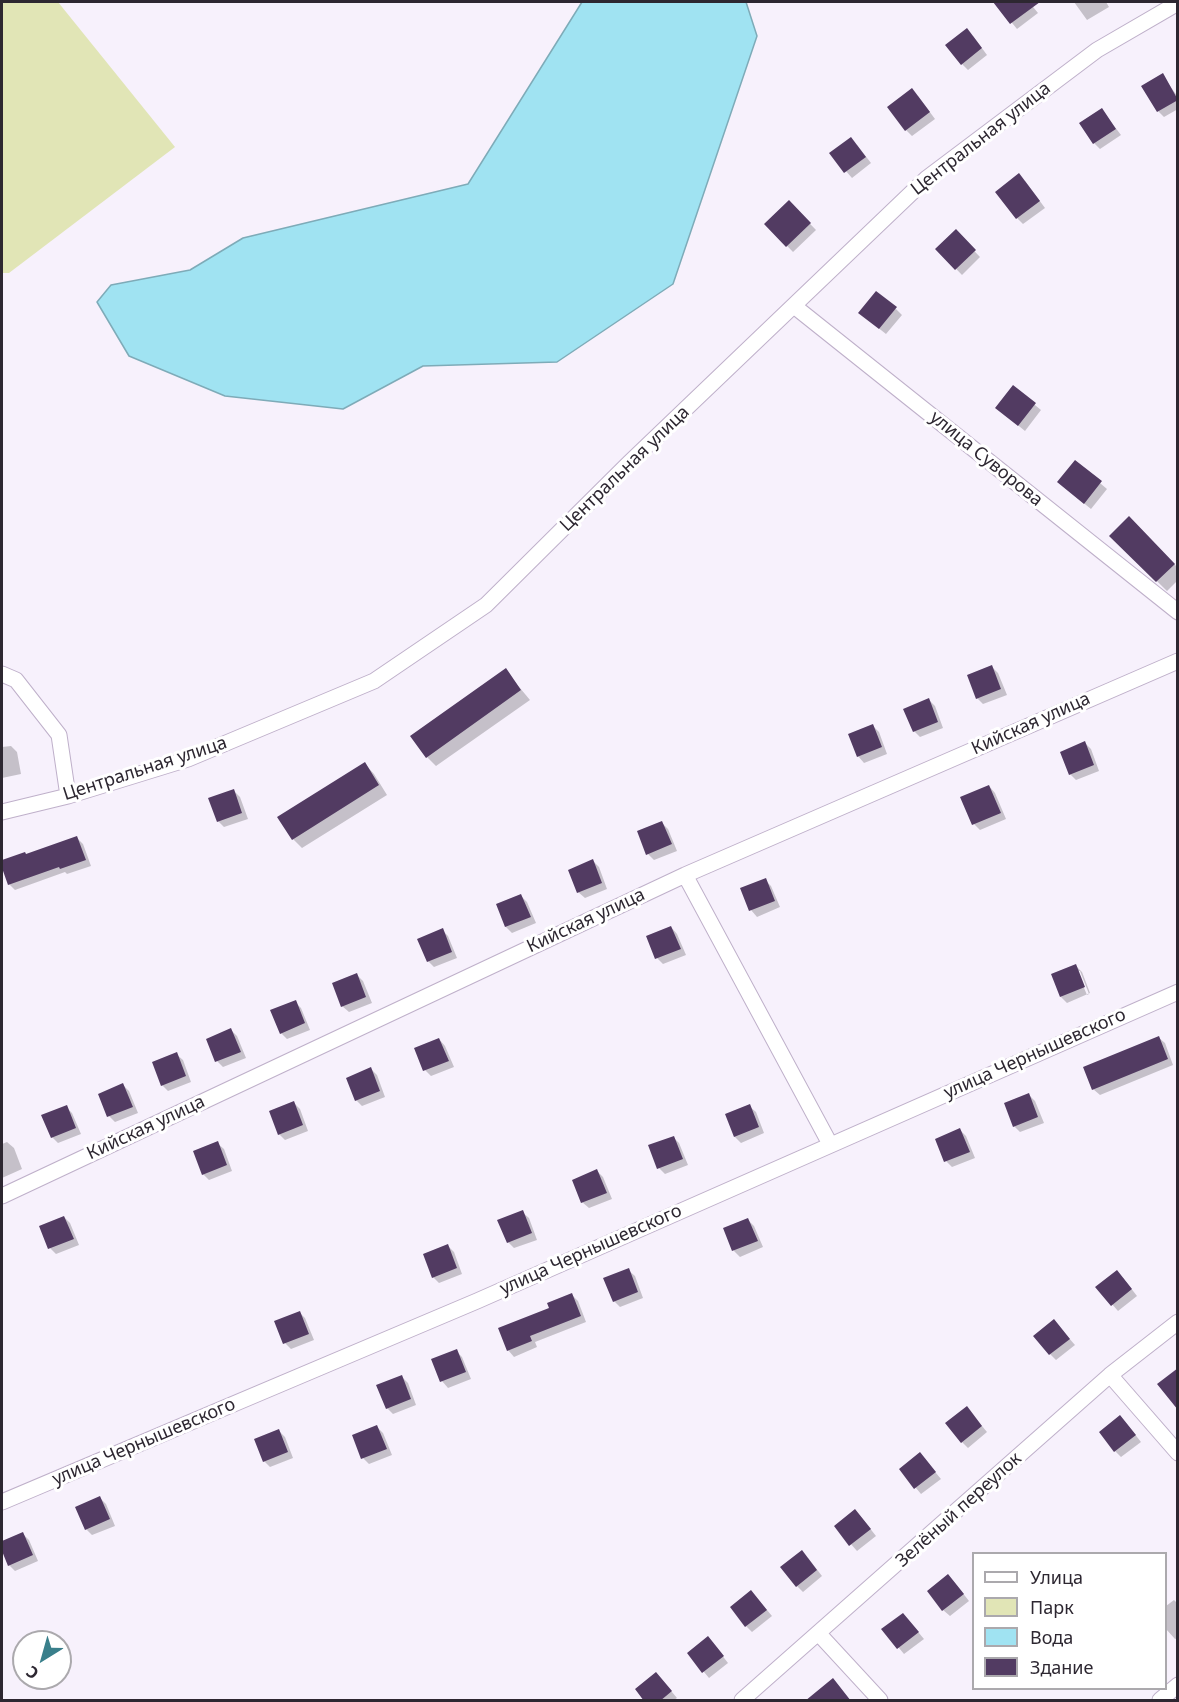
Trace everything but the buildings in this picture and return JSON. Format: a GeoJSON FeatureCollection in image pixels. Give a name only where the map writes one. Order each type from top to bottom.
{"type":"FeatureCollection","features":[{"type":"Feature","properties":{"kind":"street","name":"Центральная улица"},"geometry":{"type":"LineString","coordinates":[[2,812],[68,796],[188,759],[374,681],[440,637],[486,605],[629,463],[927,178],[1096,50],[1178,3]]}},
{"type":"Feature","properties":{"kind":"street","name":"улица Суворова"},"geometry":{"type":"LineString","coordinates":[[794,306],[1178,612]]}},
{"type":"Feature","properties":{"kind":"street","name":"Кийская улица"},"geometry":{"type":"LineString","coordinates":[[2,1196],[684,875],[1178,661]]}},
{"type":"Feature","properties":{"kind":"street"},"geometry":{"type":"LineString","coordinates":[[2,674],[16,680],[59,735],[68,796]]}},
{"type":"Feature","properties":{"kind":"street"},"geometry":{"type":"LineString","coordinates":[[684,875],[830,1144]]}},
{"type":"Feature","properties":{"kind":"street","name":"улица Чернышевского"},"geometry":{"type":"LineString","coordinates":[[2,1502],[477,1301],[1178,992]]}},
{"type":"Feature","properties":{"kind":"street","name":"Зелёный переулок"},"geometry":{"type":"LineString","coordinates":[[742,1701],[1110,1375],[1178,1322]]}},
{"type":"Feature","properties":{"kind":"street"},"geometry":{"type":"LineString","coordinates":[[1110,1375],[1178,1453]]}},
{"type":"Feature","properties":{"kind":"street"},"geometry":{"type":"LineString","coordinates":[[819,1634],[880,1701]]}},
{"type":"Feature","properties":{"kind":"street"},"geometry":{"type":"LineString","coordinates":[[1160,1701],[1178,1685]]}},
{"type":"Feature","properties":{"kind":"green space"},"geometry":{"type":"Polygon","coordinates":[[[2,2],[58,2],[175,147],[9,273],[2,273],[2,2]]]}},
{"type":"Feature","properties":{"kind":"water"},"geometry":{"type":"Polygon","coordinates":[[[582,2],[746,2],[757,36],[673,284],[557,362],[423,366],[343,409],[225,396],[129,356],[97,302],[111,285],[190,270],[243,238],[468,184],[582,2]]]}}]}
